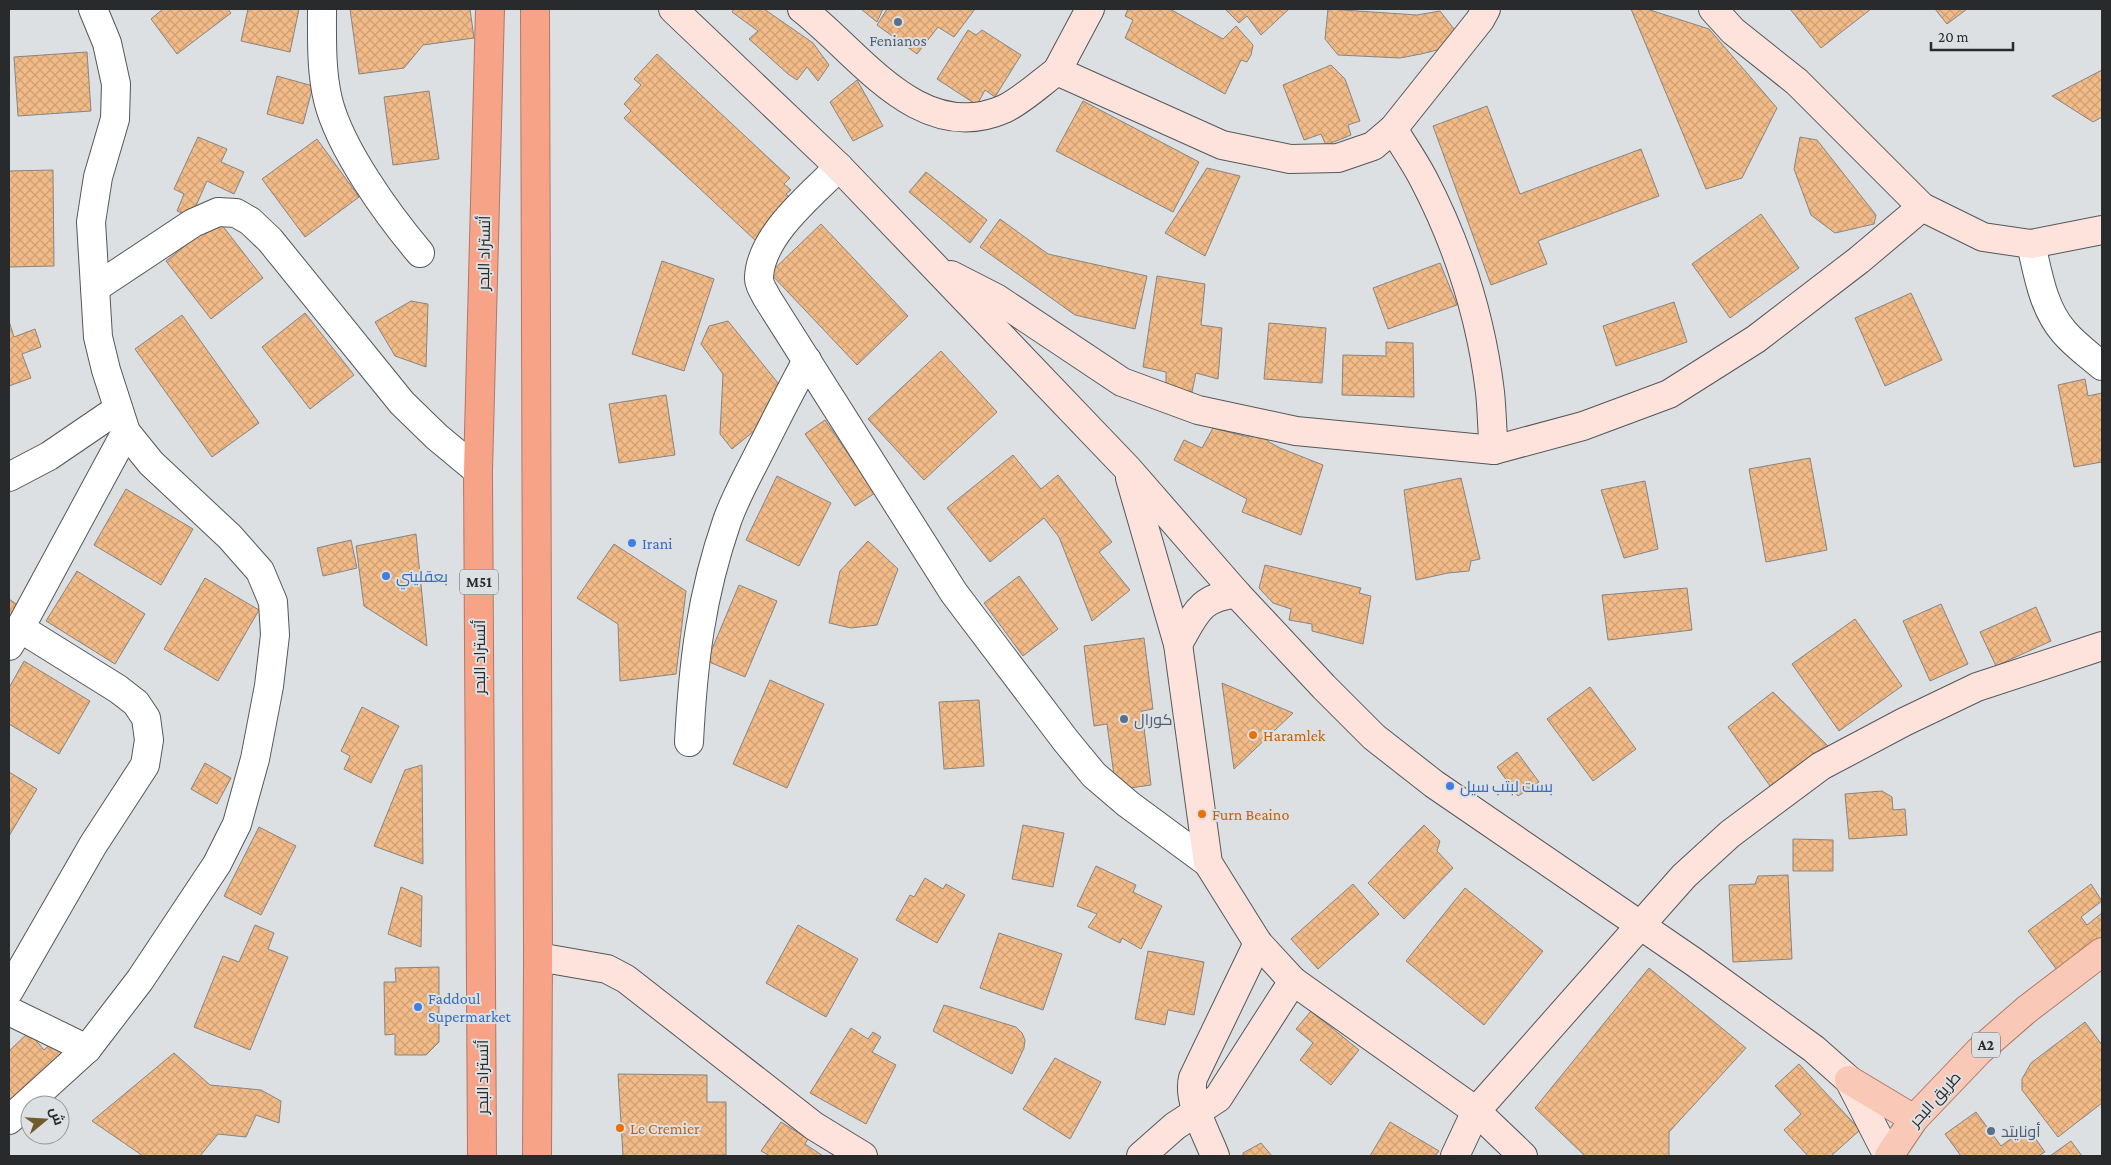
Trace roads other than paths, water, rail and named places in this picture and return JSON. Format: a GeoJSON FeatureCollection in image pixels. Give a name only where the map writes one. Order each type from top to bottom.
{"type":"FeatureCollection","features":[{"type":"Feature","properties":{"kind":"highway","name":"أتستراد البحر"},"geometry":{"type":"LineString","coordinates":[[482,1156],[478,472],[490,9]]}},
{"type":"Feature","properties":{"kind":"highway"},"geometry":{"type":"LineString","coordinates":[[535,9],[537,1156]]}},
{"type":"Feature","properties":{"kind":"main road","name":"طريق البحر"},"geometry":{"type":"LineString","coordinates":[[1889,1156],[1914,1119],[1986,1045],[2026,1010],[2102,952]]}},
{"type":"Feature","properties":{"kind":"main road"},"geometry":{"type":"LineString","coordinates":[[1849,1080],[1914,1119]]}},
{"type":"Feature","properties":{"kind":"street"},"geometry":{"type":"LineString","coordinates":[[9,1120],[87,1049],[140,980],[216,864],[237,824],[255,759],[269,686],[275,635],[273,602],[260,571],[230,537],[151,464],[122,420],[98,337],[91,222],[98,177],[115,119],[116,84],[107,43],[92,9]]}},
{"type":"Feature","properties":{"kind":"street"},"geometry":{"type":"LineString","coordinates":[[322,9],[327,99],[340,135],[397,225],[420,253]]}},
{"type":"Feature","properties":{"kind":"street"},"geometry":{"type":"LineString","coordinates":[[673,9],[839,167],[1128,469],[1237,594],[1324,687],[1374,737],[1434,784],[1814,1049],[1849,1080],[1889,1156]]}},
{"type":"Feature","properties":{"kind":"street"},"geometry":{"type":"LineString","coordinates":[[802,9],[897,93],[924,109],[958,118],[982,117],[1006,108],[1056,71],[1090,9]]}},
{"type":"Feature","properties":{"kind":"street"},"geometry":{"type":"LineString","coordinates":[[1056,71],[1222,145],[1290,160],[1338,158],[1373,146],[1393,129],[1480,20],[1486,9]]}},
{"type":"Feature","properties":{"kind":"street"},"geometry":{"type":"LineString","coordinates":[[1714,9],[1733,31],[1797,82],[1922,207],[1983,237],[2031,244],[2102,230]]}},
{"type":"Feature","properties":{"kind":"street"},"geometry":{"type":"LineString","coordinates":[[1393,129],[1422,178],[1447,229],[1466,282],[1480,337],[1490,393],[1494,450]]}},
{"type":"Feature","properties":{"kind":"street"},"geometry":{"type":"LineString","coordinates":[[839,167],[780,227],[764,254],[758,278],[767,298],[954,593],[1094,775],[1208,863],[1258,944],[1293,981],[1476,1111],[1523,1156]]}},
{"type":"Feature","properties":{"kind":"street"},"geometry":{"type":"LineString","coordinates":[[932,266],[996,298],[1122,382],[1198,410],[1296,430],[1494,450],[1583,426],[1669,394],[1756,339],[1859,260],[1922,207]]}},
{"type":"Feature","properties":{"kind":"street"},"geometry":{"type":"LineString","coordinates":[[95,288],[193,223],[218,212],[236,213],[250,221],[270,240],[402,403],[437,437],[478,472]]}},
{"type":"Feature","properties":{"kind":"street"},"geometry":{"type":"LineString","coordinates":[[2031,244],[2043,295],[2052,314],[2062,330],[2102,366]]}},
{"type":"Feature","properties":{"kind":"street"},"geometry":{"type":"LineString","coordinates":[[689,742],[692,693],[706,588],[728,520],[740,490],[806,360]]}},
{"type":"Feature","properties":{"kind":"street"},"geometry":{"type":"LineString","coordinates":[[9,477],[122,420]]}},
{"type":"Feature","properties":{"kind":"street"},"geometry":{"type":"LineString","coordinates":[[9,991],[93,845],[145,765],[149,740],[146,718],[136,703],[118,689],[14,637],[122,420]]}},
{"type":"Feature","properties":{"kind":"street"},"geometry":{"type":"LineString","coordinates":[[1128,469],[1178,644],[1208,863]]}},
{"type":"Feature","properties":{"kind":"street"},"geometry":{"type":"LineString","coordinates":[[1178,644],[1194,616],[1205,603],[1221,595],[1237,594]]}},
{"type":"Feature","properties":{"kind":"street"},"geometry":{"type":"LineString","coordinates":[[1455,1156],[1476,1111],[1684,876],[1724,840],[1821,766],[1904,722],[1977,687],[2102,646]]}},
{"type":"Feature","properties":{"kind":"street"},"geometry":{"type":"LineString","coordinates":[[1215,1156],[1191,1087],[1258,944]]}},
{"type":"Feature","properties":{"kind":"street"},"geometry":{"type":"LineString","coordinates":[[538,957],[607,969],[626,979],[807,1120],[863,1156]]}},
{"type":"Feature","properties":{"kind":"street"},"geometry":{"type":"LineString","coordinates":[[1140,1156],[1168,1132],[1218,1098],[1293,981]]}},
{"type":"Feature","properties":{"kind":"street"},"geometry":{"type":"LineString","coordinates":[[9,1011],[87,1049]]}},
{"type":"Feature","properties":{"kind":"place","name":"Fenianos"},"geometry":{"type":"Point","coordinates":[898,22]}},
{"type":"Feature","properties":{"kind":"place","name":"Irani"},"geometry":{"type":"Point","coordinates":[632,543]}},
{"type":"Feature","properties":{"kind":"place","name":"بعقليني"},"geometry":{"type":"Point","coordinates":[386,576]}},
{"type":"Feature","properties":{"kind":"place","name":"كورال"},"geometry":{"type":"Point","coordinates":[1124,719]}},
{"type":"Feature","properties":{"kind":"place","name":"Haramlek"},"geometry":{"type":"Point","coordinates":[1253,735]}},
{"type":"Feature","properties":{"kind":"place","name":"بست لبتب سيل"},"geometry":{"type":"Point","coordinates":[1450,786]}},
{"type":"Feature","properties":{"kind":"place","name":"Furn Beaino"},"geometry":{"type":"Point","coordinates":[1202,814]}},
{"type":"Feature","properties":{"kind":"place","name":"Faddoul Supermarket"},"geometry":{"type":"Point","coordinates":[418,1007]}},
{"type":"Feature","properties":{"kind":"place","name":"Le Cremier"},"geometry":{"type":"Point","coordinates":[620,1128]}},
{"type":"Feature","properties":{"kind":"place","name":"أونايتد"},"geometry":{"type":"Point","coordinates":[1991,1131]}}]}
